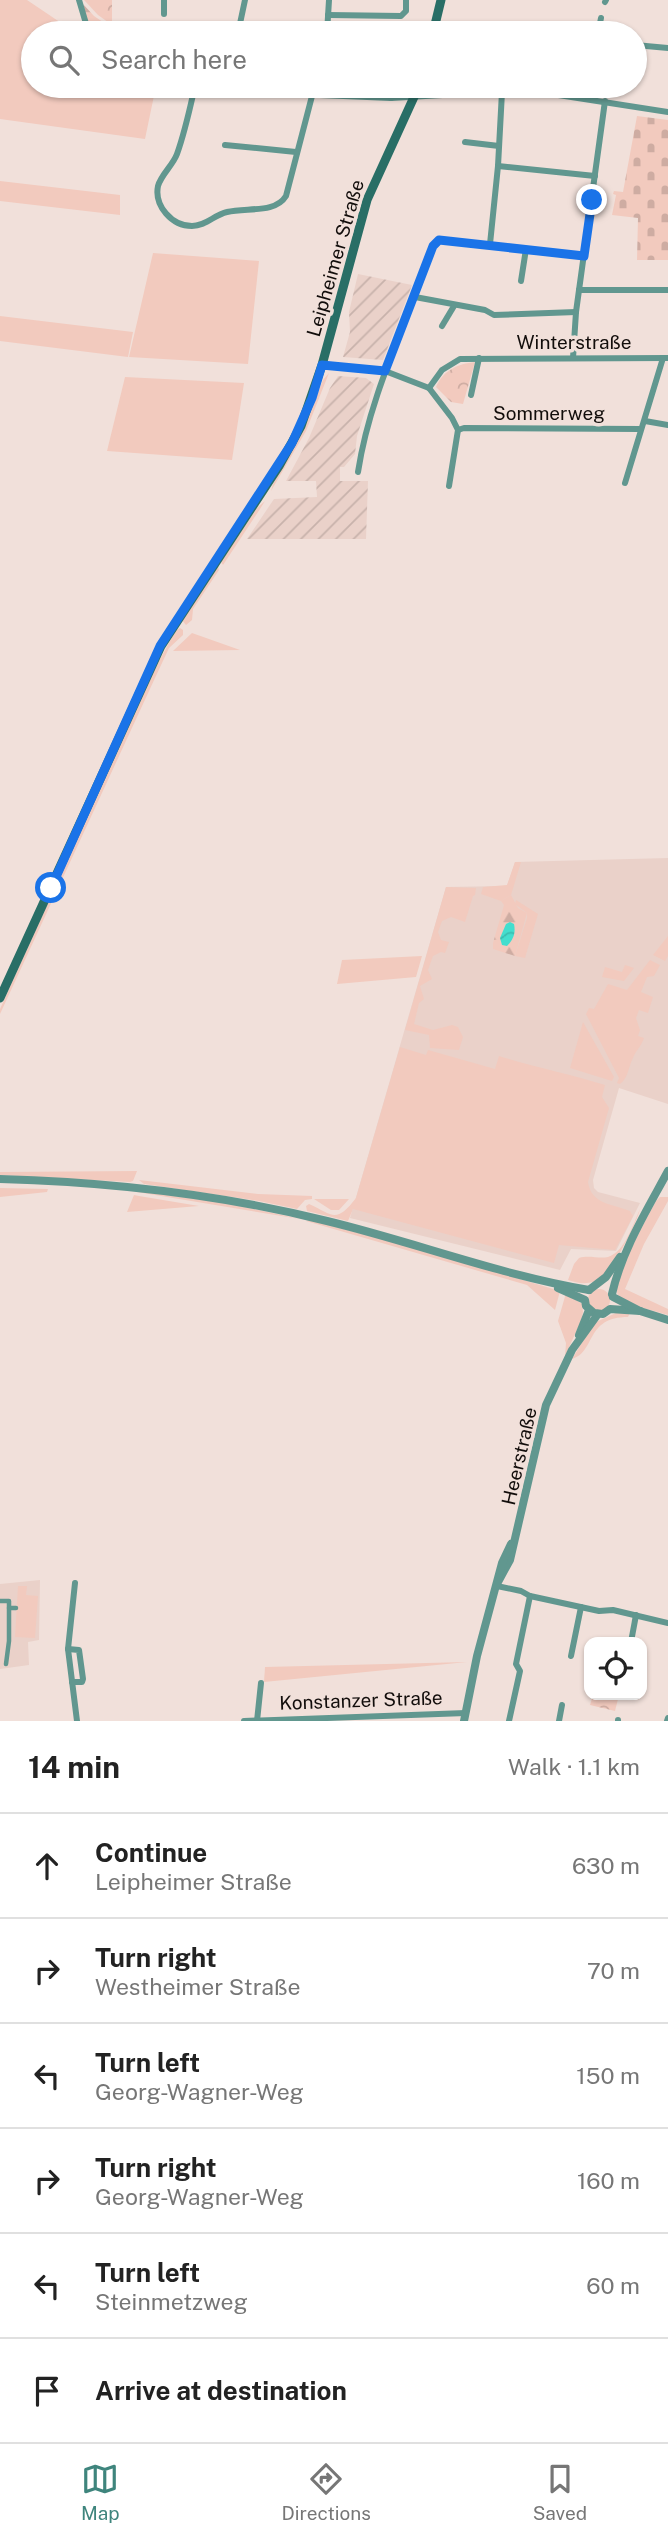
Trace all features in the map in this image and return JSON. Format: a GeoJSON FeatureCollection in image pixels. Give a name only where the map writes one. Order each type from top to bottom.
{"type":"FeatureCollection","features":[{"type":"Feature","properties":{"kind":"main road"},"geometry":{"type":"LineString","coordinates":[[436,21],[440,0]]}},
{"type":"Feature","properties":{"kind":"main road","name":"Leipheimer Straße"},"geometry":{"type":"LineString","coordinates":[[0,998],[160,646],[292,443],[308,408],[322,365],[368,200],[415,98]]}},
{"type":"Feature","properties":{"kind":"street"},"geometry":{"type":"LineString","coordinates":[[79,0],[84,21]]}},
{"type":"Feature","properties":{"kind":"street"},"geometry":{"type":"LineString","coordinates":[[163,14],[164,0]]}},
{"type":"Feature","properties":{"kind":"street"},"geometry":{"type":"LineString","coordinates":[[241,21],[245,0]]}},
{"type":"Feature","properties":{"kind":"street"},"geometry":{"type":"LineString","coordinates":[[328,21],[329,0]]}},
{"type":"Feature","properties":{"kind":"street"},"geometry":{"type":"LineString","coordinates":[[328,15],[401,16],[406,11],[406,0]]}},
{"type":"Feature","properties":{"kind":"street"},"geometry":{"type":"LineString","coordinates":[[647,46],[668,48]]}},
{"type":"Feature","properties":{"kind":"street"},"geometry":{"type":"LineString","coordinates":[[192,98],[177,155],[158,188],[158,200],[167,215],[177,223],[193,226],[241,208],[273,208],[282,203],[311,98]]}},
{"type":"Feature","properties":{"kind":"street"},"geometry":{"type":"LineString","coordinates":[[490,244],[502,98]]}},
{"type":"Feature","properties":{"kind":"street"},"geometry":{"type":"LineString","coordinates":[[588,98],[668,111]]}},
{"type":"Feature","properties":{"kind":"street"},"geometry":{"type":"LineString","coordinates":[[573,358],[576,312],[605,101]]}},
{"type":"Feature","properties":{"kind":"street"},"geometry":{"type":"LineString","coordinates":[[465,142],[499,146]]}},
{"type":"Feature","properties":{"kind":"street"},"geometry":{"type":"LineString","coordinates":[[225,145],[296,152]]}},
{"type":"Feature","properties":{"kind":"street"},"geometry":{"type":"LineString","coordinates":[[498,166],[595,176]]}},
{"type":"Feature","properties":{"kind":"street"},"geometry":{"type":"LineString","coordinates":[[358,472],[363,444],[385,371],[433,246],[439,240],[584,256]]}},
{"type":"Feature","properties":{"kind":"street"},"geometry":{"type":"LineString","coordinates":[[522,281],[526,249]]}},
{"type":"Feature","properties":{"kind":"street"},"geometry":{"type":"LineString","coordinates":[[579,290],[668,290]]}},
{"type":"Feature","properties":{"kind":"street"},"geometry":{"type":"LineString","coordinates":[[415,297],[494,314],[576,312]]}},
{"type":"Feature","properties":{"kind":"street"},"geometry":{"type":"LineString","coordinates":[[442,326],[454,306]]}},
{"type":"Feature","properties":{"kind":"street"},"geometry":{"type":"LineString","coordinates":[[471,395],[480,358]]}},
{"type":"Feature","properties":{"kind":"street"},"geometry":{"type":"LineString","coordinates":[[625,483],[640,429],[665,358]]}},
{"type":"Feature","properties":{"kind":"street","name":"Winterstraße"},"geometry":{"type":"LineString","coordinates":[[429,388],[442,370],[460,359],[665,358]]}},
{"type":"Feature","properties":{"kind":"street"},"geometry":{"type":"LineString","coordinates":[[322,365],[385,371],[429,388],[458,430],[449,486]]}},
{"type":"Feature","properties":{"kind":"street"},"geometry":{"type":"LineString","coordinates":[[645,421],[668,425]]}},
{"type":"Feature","properties":{"kind":"street","name":"Sommerweg"},"geometry":{"type":"LineString","coordinates":[[458,430],[640,429]]}},
{"type":"Feature","properties":{"kind":"street"},"geometry":{"type":"LineString","coordinates":[[610,1309],[616,1276],[668,1171]]}},
{"type":"Feature","properties":{"kind":"street"},"geometry":{"type":"LineString","coordinates":[[0,1179],[134,1186],[227,1200],[328,1221],[550,1283],[605,1287],[640,1311],[668,1320]]}},
{"type":"Feature","properties":{"kind":"street"},"geometry":{"type":"LineString","coordinates":[[585,1300],[593,1288],[606,1278],[631,1241]]}},
{"type":"Feature","properties":{"kind":"street"},"geometry":{"type":"LineString","coordinates":[[550,1283],[585,1300],[589,1310],[598,1314],[610,1309],[640,1311]]}},
{"type":"Feature","properties":{"kind":"street","name":"Heerstraße"},"geometry":{"type":"LineString","coordinates":[[465,1717],[477,1656],[498,1584],[510,1560],[541,1420],[589,1310]]}},
{"type":"Feature","properties":{"kind":"street","name":"Heerstraße"},"geometry":{"type":"LineString","coordinates":[[572,1350],[598,1314]]}},
{"type":"Feature","properties":{"kind":"street"},"geometry":{"type":"LineString","coordinates":[[75,1583],[68,1648],[79,1650],[82,1681],[72,1682],[77,1721]]}},
{"type":"Feature","properties":{"kind":"street"},"geometry":{"type":"LineString","coordinates":[[498,1584],[521,1591],[530,1597],[599,1611],[613,1610],[668,1623]]}},
{"type":"Feature","properties":{"kind":"street"},"geometry":{"type":"LineString","coordinates":[[509,1721],[520,1671],[516,1664],[530,1597]]}},
{"type":"Feature","properties":{"kind":"street"},"geometry":{"type":"LineString","coordinates":[[0,1601],[9,1601],[6,1664]]}},
{"type":"Feature","properties":{"kind":"street"},"geometry":{"type":"LineString","coordinates":[[570,1656],[581,1607]]}},
{"type":"Feature","properties":{"kind":"street"},"geometry":{"type":"LineString","coordinates":[[9,1608],[16,1608]]}},
{"type":"Feature","properties":{"kind":"street"},"geometry":{"type":"LineString","coordinates":[[632,1637],[636,1615]]}},
{"type":"Feature","properties":{"kind":"street"},"geometry":{"type":"LineString","coordinates":[[258,1720],[261,1682]]}},
{"type":"Feature","properties":{"kind":"street"},"geometry":{"type":"LineString","coordinates":[[559,1721],[562,1705]]}},
{"type":"Feature","properties":{"kind":"street","name":"Konstanzer Straße"},"geometry":{"type":"LineString","coordinates":[[244,1721],[465,1717]]}},
{"type":"Feature","properties":{"kind":"shaded area"},"geometry":{"type":"Polygon","coordinates":[[[358,274],[412,285],[383,360],[343,357],[350,332],[349,312],[358,274]]]}},
{"type":"Feature","properties":{"kind":"shaded area"},"geometry":{"type":"Polygon","coordinates":[[[338,376],[366,378],[374,384],[357,436],[355,454],[344,467],[340,467],[340,481],[368,481],[366,539],[247,539],[274,499],[317,497],[316,481],[286,481],[338,376]]]}},
{"type":"Feature","properties":{"kind":"shaded area"},"geometry":{"type":"Polygon","coordinates":[[[668,858],[668,1104],[619,1088],[593,1180],[594,1188],[598,1192],[640,1203],[616,1251],[571,1249],[560,1270],[350,1218],[446,887],[507,886],[515,862],[668,858]]]}},
{"type":"Feature","properties":{"kind":"shaded area"},"geometry":{"type":"Polygon","coordinates":[[[40,1580],[39,1640],[28,1642],[29,1665],[0,1669],[0,1584],[40,1580]]]}},
{"type":"Feature","properties":{"kind":"green space"},"geometry":{"type":"Polygon","coordinates":[[[0,0],[27,0],[58,21],[21,21],[21,98],[154,98],[145,139],[0,119],[0,0]]]}},
{"type":"Feature","properties":{"kind":"green space"},"geometry":{"type":"Polygon","coordinates":[[[84,0],[112,0],[112,21],[106,21],[84,0]]]}},
{"type":"Feature","properties":{"kind":"green space"},"geometry":{"type":"Polygon","coordinates":[[[82,3],[101,21],[87,21],[82,3]]]}},
{"type":"Feature","properties":{"kind":"green space"},"geometry":{"type":"Polygon","coordinates":[[[637,116],[668,120],[668,260],[637,260],[638,218],[612,215],[616,195],[613,194],[614,191],[623,192],[637,116]]]}},
{"type":"Feature","properties":{"kind":"green space"},"geometry":{"type":"Polygon","coordinates":[[[0,181],[120,195],[120,215],[0,201],[0,181]]]}},
{"type":"Feature","properties":{"kind":"green space"},"geometry":{"type":"Polygon","coordinates":[[[153,253],[259,261],[248,364],[129,357],[153,253]]]}},
{"type":"Feature","properties":{"kind":"green space"},"geometry":{"type":"Polygon","coordinates":[[[0,316],[133,332],[128,357],[0,341],[0,316]]]}},
{"type":"Feature","properties":{"kind":"green space"},"geometry":{"type":"Polygon","coordinates":[[[475,362],[463,404],[451,402],[436,387],[439,381],[452,369],[475,362]]]}},
{"type":"Feature","properties":{"kind":"green space"},"geometry":{"type":"Polygon","coordinates":[[[329,373],[306,431],[271,491],[303,430],[323,380],[329,373]]]}},
{"type":"Feature","properties":{"kind":"green space"},"geometry":{"type":"Polygon","coordinates":[[[125,377],[244,383],[232,460],[107,451],[125,377]]]}},
{"type":"Feature","properties":{"kind":"green space"},"geometry":{"type":"Polygon","coordinates":[[[265,501],[223,565],[221,562],[257,508],[265,501]]]}},
{"type":"Feature","properties":{"kind":"green space"},"geometry":{"type":"Polygon","coordinates":[[[218,566],[219,570],[193,609],[192,620],[186,625],[182,620],[218,566]]]}},
{"type":"Feature","properties":{"kind":"green space"},"geometry":{"type":"Polygon","coordinates":[[[180,628],[183,635],[169,648],[0,1014],[151,676],[176,630],[180,628]]]}},
{"type":"Feature","properties":{"kind":"green space"},"geometry":{"type":"Polygon","coordinates":[[[192,633],[240,650],[173,651],[192,633]]]}},
{"type":"Feature","properties":{"kind":"green space"},"geometry":{"type":"Polygon","coordinates":[[[515,862],[521,862],[511,895],[501,901],[481,894],[483,887],[507,885],[515,862]]]}},
{"type":"Feature","properties":{"kind":"green space"},"geometry":{"type":"Polygon","coordinates":[[[446,887],[476,888],[475,895],[465,922],[451,917],[442,921],[438,932],[441,940],[449,942],[445,953],[433,956],[428,970],[432,979],[420,986],[424,999],[419,1003],[414,1024],[433,1030],[452,1025],[458,1027],[463,1037],[459,1050],[430,1048],[429,1035],[405,1030],[446,887]]]}},
{"type":"Feature","properties":{"kind":"green space"},"geometry":{"type":"Polygon","coordinates":[[[511,895],[518,908],[527,913],[515,956],[493,949],[504,905],[501,901],[511,895]]]}},
{"type":"Feature","properties":{"kind":"green space"},"geometry":{"type":"Polygon","coordinates":[[[516,900],[538,914],[525,958],[515,956],[527,918],[527,913],[515,904],[516,900]]]}},
{"type":"Feature","properties":{"kind":"green space"},"geometry":{"type":"Polygon","coordinates":[[[668,936],[668,956],[665,961],[653,955],[668,936]]]}},
{"type":"Feature","properties":{"kind":"green space"},"geometry":{"type":"Polygon","coordinates":[[[422,956],[416,977],[337,984],[342,960],[422,956]]]}},
{"type":"Feature","properties":{"kind":"green space"},"geometry":{"type":"Polygon","coordinates":[[[650,960],[660,965],[654,976],[647,977],[641,992],[653,997],[648,1013],[639,1010],[636,1018],[640,1030],[638,1036],[644,1038],[620,1084],[617,1083],[619,1078],[586,1014],[589,1008],[594,1009],[608,984],[627,990],[650,960]]]}},
{"type":"Feature","properties":{"kind":"green space"},"geometry":{"type":"Polygon","coordinates":[[[625,965],[634,968],[624,981],[602,977],[605,967],[622,972],[625,965]]]}},
{"type":"Feature","properties":{"kind":"green space"},"geometry":{"type":"Polygon","coordinates":[[[583,1022],[614,1077],[612,1081],[570,1068],[583,1022]]]}},
{"type":"Feature","properties":{"kind":"green space"},"geometry":{"type":"Polygon","coordinates":[[[400,1047],[426,1055],[428,1050],[495,1069],[499,1056],[605,1085],[602,1097],[609,1108],[588,1182],[593,1195],[598,1199],[630,1211],[633,1216],[615,1250],[559,1245],[554,1263],[353,1209],[348,1221],[307,1211],[306,1206],[309,1204],[329,1214],[339,1214],[356,1198],[400,1047]]]}},
{"type":"Feature","properties":{"kind":"green space"},"geometry":{"type":"Polygon","coordinates":[[[137,1171],[130,1182],[0,1175],[0,1172],[137,1171]]]}},
{"type":"Feature","properties":{"kind":"green space"},"geometry":{"type":"Polygon","coordinates":[[[139,1180],[258,1194],[312,1196],[312,1199],[305,1200],[297,1209],[144,1184],[139,1180]]]}},
{"type":"Feature","properties":{"kind":"green space"},"geometry":{"type":"Polygon","coordinates":[[[0,1188],[48,1189],[47,1192],[0,1197],[0,1188]]]}},
{"type":"Feature","properties":{"kind":"green space"},"geometry":{"type":"Polygon","coordinates":[[[137,1192],[226,1203],[300,1219],[137,1192]]]}},
{"type":"Feature","properties":{"kind":"green space"},"geometry":{"type":"Polygon","coordinates":[[[134,1195],[139,1196],[199,1206],[127,1212],[134,1195]]]}},
{"type":"Feature","properties":{"kind":"green space"},"geometry":{"type":"Polygon","coordinates":[[[660,1197],[668,1197],[668,1201],[644,1244],[625,1289],[668,1309],[668,1315],[621,1299],[617,1288],[631,1248],[660,1197]]]}},
{"type":"Feature","properties":{"kind":"green space"},"geometry":{"type":"Polygon","coordinates":[[[314,1199],[349,1199],[339,1210],[331,1210],[314,1199]]]}},
{"type":"Feature","properties":{"kind":"green space"},"geometry":{"type":"Polygon","coordinates":[[[640,1209],[624,1246],[601,1278],[585,1283],[568,1280],[579,1258],[608,1257],[619,1250],[640,1209]]]}},
{"type":"Feature","properties":{"kind":"green space"},"geometry":{"type":"Polygon","coordinates":[[[306,1221],[413,1247],[560,1291],[555,1310],[527,1285],[306,1221]]]}},
{"type":"Feature","properties":{"kind":"green space"},"geometry":{"type":"Polygon","coordinates":[[[599,1289],[607,1292],[610,1300],[607,1308],[599,1311],[591,1308],[588,1300],[591,1292],[599,1289]]]}},
{"type":"Feature","properties":{"kind":"green space"},"geometry":{"type":"Polygon","coordinates":[[[566,1293],[582,1304],[583,1312],[565,1356],[566,1343],[558,1321],[566,1293]]]}},
{"type":"Feature","properties":{"kind":"green space"},"geometry":{"type":"Polygon","coordinates":[[[618,1312],[630,1313],[628,1317],[604,1323],[580,1355],[572,1359],[594,1323],[618,1312]]]}},
{"type":"Feature","properties":{"kind":"green space"},"geometry":{"type":"Polygon","coordinates":[[[18,1586],[27,1586],[26,1595],[38,1596],[35,1638],[15,1637],[18,1586]]]}},
{"type":"Feature","properties":{"kind":"green space"},"geometry":{"type":"Polygon","coordinates":[[[467,1662],[264,1682],[265,1667],[467,1662]]]}},
{"type":"Feature","properties":{"kind":"green space"},"geometry":{"type":"Polygon","coordinates":[[[592,1700],[618,1700],[615,1711],[590,1705],[592,1700]]]}},
{"type":"Feature","properties":{"kind":"water"},"geometry":{"type":"Polygon","coordinates":[[[506,924],[514,924],[514,936],[507,946],[502,945],[500,938],[506,924]]]}},
{"type":"Feature","properties":{"kind":"route"},"geometry":{"type":"LineString","coordinates":[[51,888],[160,646],[279,466],[301,426],[322,365],[385,371],[433,246],[439,240],[584,256],[592,200]]}}]}
